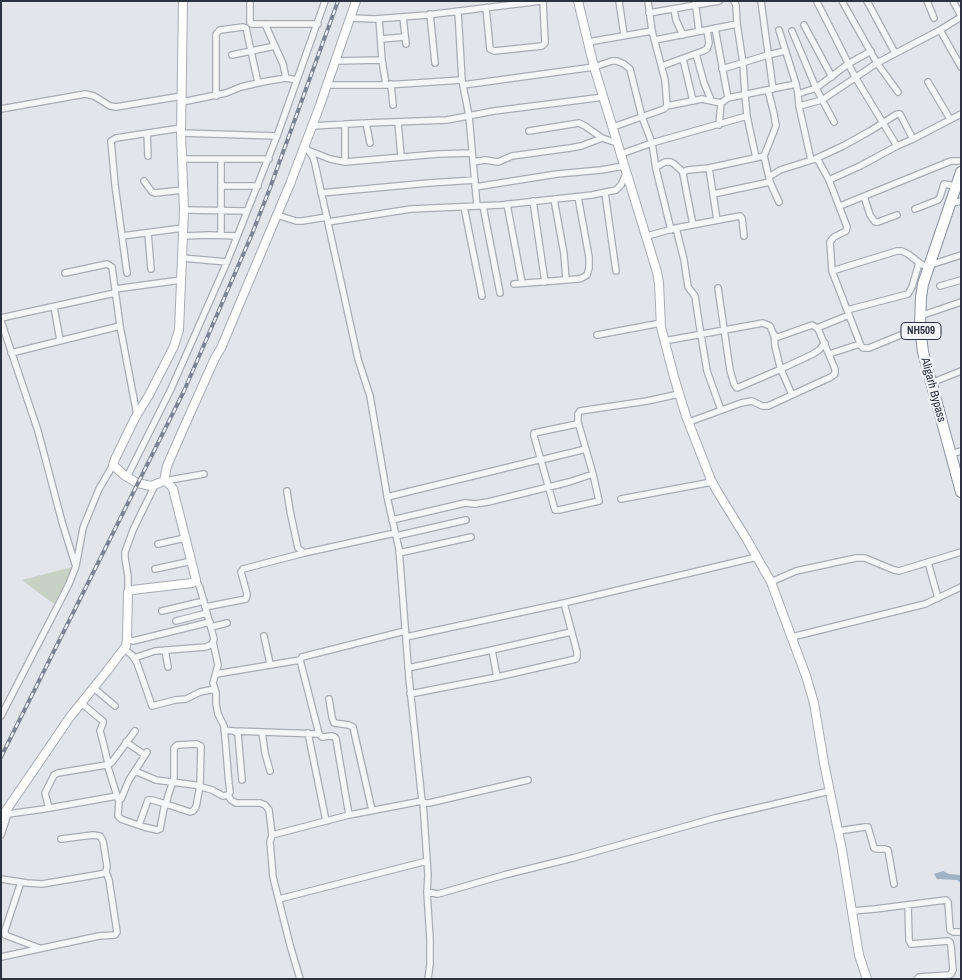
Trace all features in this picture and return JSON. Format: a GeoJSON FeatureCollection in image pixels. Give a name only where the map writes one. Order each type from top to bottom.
{"type":"FeatureCollection","features":[{"type":"Feature","properties":{"kind":"highway","name":"Aligarh Bypass"},"geometry":{"type":"LineString","coordinates":[[961,172],[951,185],[949,204],[925,265],[920,322],[923,352],[956,453],[961,492]]}},
{"type":"Feature","properties":{"kind":"street"},"geometry":{"type":"LineString","coordinates":[[1,716],[74,573],[86,518],[99,489],[177,338],[180,325],[184,210],[181,131],[183,1]]}},
{"type":"Feature","properties":{"kind":"street"},"geometry":{"type":"LineString","coordinates":[[250,1],[250,23],[318,24]]}},
{"type":"Feature","properties":{"kind":"street"},"geometry":{"type":"LineString","coordinates":[[127,477],[171,389],[227,262],[278,136],[325,1]]}},
{"type":"Feature","properties":{"kind":"street"},"geometry":{"type":"LineString","coordinates":[[164,481],[167,466],[184,424],[221,348],[307,148],[312,126],[356,1]]}},
{"type":"Feature","properties":{"kind":"street"},"geometry":{"type":"LineString","coordinates":[[350,18],[379,19],[403,17],[542,1],[546,26],[545,43],[542,46],[494,51],[490,49],[486,8]]}},
{"type":"Feature","properties":{"kind":"street"},"geometry":{"type":"LineString","coordinates":[[578,1],[594,67],[657,272],[664,340],[679,394],[712,482],[771,582],[800,658],[814,703],[860,959],[867,979]]}},
{"type":"Feature","properties":{"kind":"street"},"geometry":{"type":"LineString","coordinates":[[620,1],[624,35]]}},
{"type":"Feature","properties":{"kind":"street"},"geometry":{"type":"LineString","coordinates":[[648,1],[652,30],[662,66],[667,106]]}},
{"type":"Feature","properties":{"kind":"street"},"geometry":{"type":"LineString","coordinates":[[650,13],[695,3],[719,1]]}},
{"type":"Feature","properties":{"kind":"street"},"geometry":{"type":"LineString","coordinates":[[734,1],[743,63],[744,95],[756,158]]}},
{"type":"Feature","properties":{"kind":"street"},"geometry":{"type":"LineString","coordinates":[[761,1],[776,126],[764,156],[779,202]]}},
{"type":"Feature","properties":{"kind":"street"},"geometry":{"type":"LineString","coordinates":[[842,1],[877,63],[898,92]]}},
{"type":"Feature","properties":{"kind":"street"},"geometry":{"type":"LineString","coordinates":[[867,1],[895,53]]}},
{"type":"Feature","properties":{"kind":"street"},"geometry":{"type":"LineString","coordinates":[[927,1],[934,18]]}},
{"type":"Feature","properties":{"kind":"street"},"geometry":{"type":"LineString","coordinates":[[799,106],[822,100],[877,63],[940,30],[961,16],[954,1]]}},
{"type":"Feature","properties":{"kind":"street"},"geometry":{"type":"LineString","coordinates":[[817,2],[855,77],[896,146]]}},
{"type":"Feature","properties":{"kind":"street"},"geometry":{"type":"LineString","coordinates":[[695,3],[700,32]]}},
{"type":"Feature","properties":{"kind":"street"},"geometry":{"type":"LineString","coordinates":[[674,9],[676,20],[683,35]]}},
{"type":"Feature","properties":{"kind":"street"},"geometry":{"type":"LineString","coordinates":[[458,11],[463,82],[469,116],[475,184],[500,293]]}},
{"type":"Feature","properties":{"kind":"street"},"geometry":{"type":"LineString","coordinates":[[430,14],[435,63]]}},
{"type":"Feature","properties":{"kind":"street"},"geometry":{"type":"LineString","coordinates":[[403,17],[406,44]]}},
{"type":"Feature","properties":{"kind":"street"},"geometry":{"type":"LineString","coordinates":[[379,19],[382,60],[393,105]]}},
{"type":"Feature","properties":{"kind":"street"},"geometry":{"type":"LineString","coordinates":[[265,24],[284,67],[286,78]]}},
{"type":"Feature","properties":{"kind":"street"},"geometry":{"type":"LineString","coordinates":[[655,40],[737,24]]}},
{"type":"Feature","properties":{"kind":"street"},"geometry":{"type":"LineString","coordinates":[[804,25],[832,76]]}},
{"type":"Feature","properties":{"kind":"street"},"geometry":{"type":"LineString","coordinates":[[216,96],[217,32],[223,30],[243,26],[246,28],[258,83]]}},
{"type":"Feature","properties":{"kind":"street"},"geometry":{"type":"LineString","coordinates":[[715,28],[728,98]]}},
{"type":"Feature","properties":{"kind":"street"},"geometry":{"type":"LineString","coordinates":[[588,42],[652,30]]}},
{"type":"Feature","properties":{"kind":"street"},"geometry":{"type":"LineString","coordinates":[[662,66],[707,48],[709,43],[707,30]]}},
{"type":"Feature","properties":{"kind":"street"},"geometry":{"type":"LineString","coordinates":[[779,30],[796,84],[799,106],[813,160]]}},
{"type":"Feature","properties":{"kind":"street"},"geometry":{"type":"LineString","coordinates":[[792,30],[816,88],[834,122]]}},
{"type":"Feature","properties":{"kind":"street"},"geometry":{"type":"LineString","coordinates":[[940,30],[961,67]]}},
{"type":"Feature","properties":{"kind":"street"},"geometry":{"type":"LineString","coordinates":[[380,39],[405,36]]}},
{"type":"Feature","properties":{"kind":"street"},"geometry":{"type":"LineString","coordinates":[[232,54],[275,46]]}},
{"type":"Feature","properties":{"kind":"street"},"geometry":{"type":"LineString","coordinates":[[722,69],[785,51]]}},
{"type":"Feature","properties":{"kind":"street"},"geometry":{"type":"LineString","coordinates":[[798,94],[816,88],[848,64],[871,51]]}},
{"type":"Feature","properties":{"kind":"street"},"geometry":{"type":"LineString","coordinates":[[696,54],[711,100]]}},
{"type":"Feature","properties":{"kind":"street"},"geometry":{"type":"LineString","coordinates":[[683,59],[693,101]]}},
{"type":"Feature","properties":{"kind":"street"},"geometry":{"type":"LineString","coordinates":[[335,61],[382,60]]}},
{"type":"Feature","properties":{"kind":"street"},"geometry":{"type":"LineString","coordinates":[[327,85],[463,82],[594,67],[617,61],[624,64],[630,69],[642,117],[652,143],[656,167],[673,229],[686,266],[688,288],[695,296],[700,334],[708,371],[720,410]]}},
{"type":"Feature","properties":{"kind":"street"},"geometry":{"type":"LineString","coordinates":[[1,109],[85,94],[94,96],[108,105],[116,107],[216,96],[258,83],[286,78],[297,80]]}},
{"type":"Feature","properties":{"kind":"street"},"geometry":{"type":"LineString","coordinates":[[928,82],[950,119]]}},
{"type":"Feature","properties":{"kind":"street"},"geometry":{"type":"LineString","coordinates":[[719,125],[721,103],[728,98],[796,84]]}},
{"type":"Feature","properties":{"kind":"street"},"geometry":{"type":"LineString","coordinates":[[312,126],[447,120],[494,111],[604,97]]}},
{"type":"Feature","properties":{"kind":"street"},"geometry":{"type":"LineString","coordinates":[[613,127],[664,109],[667,106],[702,99],[721,103]]}},
{"type":"Feature","properties":{"kind":"street"},"geometry":{"type":"LineString","coordinates":[[713,194],[770,179],[780,170],[813,160],[843,146],[897,114],[900,114],[913,139]]}},
{"type":"Feature","properties":{"kind":"street"},"geometry":{"type":"LineString","coordinates":[[829,180],[961,114]]}},
{"type":"Feature","properties":{"kind":"street"},"geometry":{"type":"LineString","coordinates":[[621,154],[652,143],[747,116]]}},
{"type":"Feature","properties":{"kind":"street"},"geometry":{"type":"LineString","coordinates":[[398,122],[401,157]]}},
{"type":"Feature","properties":{"kind":"street"},"geometry":{"type":"LineString","coordinates":[[366,123],[370,142]]}},
{"type":"Feature","properties":{"kind":"street"},"geometry":{"type":"LineString","coordinates":[[530,131],[579,123],[602,138],[617,143]]}},
{"type":"Feature","properties":{"kind":"street"},"geometry":{"type":"LineString","coordinates":[[345,124],[345,162]]}},
{"type":"Feature","properties":{"kind":"street"},"geometry":{"type":"LineString","coordinates":[[126,273],[111,141],[116,138],[147,133],[181,131],[278,136]]}},
{"type":"Feature","properties":{"kind":"street"},"geometry":{"type":"LineString","coordinates":[[147,133],[148,156]]}},
{"type":"Feature","properties":{"kind":"street"},"geometry":{"type":"LineString","coordinates":[[473,162],[485,160],[498,162],[510,156],[577,147],[602,138]]}},
{"type":"Feature","properties":{"kind":"street"},"geometry":{"type":"LineString","coordinates":[[307,148],[330,159],[345,162],[472,152]]}},
{"type":"Feature","properties":{"kind":"street"},"geometry":{"type":"LineString","coordinates":[[307,148],[315,164],[358,358],[370,396],[387,497],[399,553],[410,694],[423,801],[430,939],[428,979]]}},
{"type":"Feature","properties":{"kind":"street"},"geometry":{"type":"LineString","coordinates":[[683,172],[764,156]]}},
{"type":"Feature","properties":{"kind":"street"},"geometry":{"type":"LineString","coordinates":[[182,159],[269,159]]}},
{"type":"Feature","properties":{"kind":"street"},"geometry":{"type":"LineString","coordinates":[[221,235],[222,160]]}},
{"type":"Feature","properties":{"kind":"street"},"geometry":{"type":"LineString","coordinates":[[813,160],[818,160],[829,180],[847,227],[847,230],[834,237],[830,242],[832,271],[863,348],[869,348],[961,302]]}},
{"type":"Feature","properties":{"kind":"street"},"geometry":{"type":"LineString","coordinates":[[840,206],[951,161],[961,161]]}},
{"type":"Feature","properties":{"kind":"street"},"geometry":{"type":"LineString","coordinates":[[656,167],[666,162],[671,162],[683,172],[693,225]]}},
{"type":"Feature","properties":{"kind":"street"},"geometry":{"type":"LineString","coordinates":[[709,168],[717,220]]}},
{"type":"Feature","properties":{"kind":"street"},"geometry":{"type":"LineString","coordinates":[[321,193],[429,182],[475,184],[557,174],[625,170]]}},
{"type":"Feature","properties":{"kind":"street"},"geometry":{"type":"LineString","coordinates":[[277,215],[302,221],[327,220],[411,209],[480,206],[578,197],[605,193],[619,188],[625,170]]}},
{"type":"Feature","properties":{"kind":"street"},"geometry":{"type":"LineString","coordinates":[[144,181],[152,192],[155,193],[183,190]]}},
{"type":"Feature","properties":{"kind":"street"},"geometry":{"type":"LineString","coordinates":[[915,209],[938,200],[943,185],[951,185]]}},
{"type":"Feature","properties":{"kind":"street"},"geometry":{"type":"LineString","coordinates":[[221,186],[258,186]]}},
{"type":"Feature","properties":{"kind":"street"},"geometry":{"type":"LineString","coordinates":[[605,193],[616,271]]}},
{"type":"Feature","properties":{"kind":"street"},"geometry":{"type":"LineString","coordinates":[[864,196],[870,215],[875,222],[897,215]]}},
{"type":"Feature","properties":{"kind":"street"},"geometry":{"type":"LineString","coordinates":[[514,284],[566,280],[582,278],[587,275],[589,257],[578,197]]}},
{"type":"Feature","properties":{"kind":"street"},"geometry":{"type":"LineString","coordinates":[[554,199],[564,254],[566,280]]}},
{"type":"Feature","properties":{"kind":"street"},"geometry":{"type":"LineString","coordinates":[[533,201],[545,282]]}},
{"type":"Feature","properties":{"kind":"street"},"geometry":{"type":"LineString","coordinates":[[949,204],[961,201]]}},
{"type":"Feature","properties":{"kind":"street"},"geometry":{"type":"LineString","coordinates":[[507,204],[522,283]]}},
{"type":"Feature","properties":{"kind":"street"},"geometry":{"type":"LineString","coordinates":[[464,207],[482,296]]}},
{"type":"Feature","properties":{"kind":"street"},"geometry":{"type":"LineString","coordinates":[[184,210],[247,211]]}},
{"type":"Feature","properties":{"kind":"street"},"geometry":{"type":"LineString","coordinates":[[646,236],[739,216],[742,216],[744,236]]}},
{"type":"Feature","properties":{"kind":"street"},"geometry":{"type":"LineString","coordinates":[[122,236],[183,228]]}},
{"type":"Feature","properties":{"kind":"street"},"geometry":{"type":"LineString","coordinates":[[148,233],[151,269]]}},
{"type":"Feature","properties":{"kind":"street"},"geometry":{"type":"LineString","coordinates":[[183,236],[237,236]]}},
{"type":"Feature","properties":{"kind":"street"},"geometry":{"type":"LineString","coordinates":[[832,271],[897,251],[902,251],[925,265]]}},
{"type":"Feature","properties":{"kind":"street"},"geometry":{"type":"LineString","coordinates":[[817,328],[848,312],[908,294],[925,265],[961,255]]}},
{"type":"Feature","properties":{"kind":"street"},"geometry":{"type":"LineString","coordinates":[[182,258],[227,262]]}},
{"type":"Feature","properties":{"kind":"street"},"geometry":{"type":"LineString","coordinates":[[65,273],[103,264],[109,264],[113,269],[120,326],[137,415]]}},
{"type":"Feature","properties":{"kind":"street"},"geometry":{"type":"LineString","coordinates":[[76,566],[38,432],[1,320],[115,291],[181,280]]}},
{"type":"Feature","properties":{"kind":"street"},"geometry":{"type":"LineString","coordinates":[[940,286],[961,280]]}},
{"type":"Feature","properties":{"kind":"street"},"geometry":{"type":"LineString","coordinates":[[718,288],[730,370],[735,387],[781,370],[817,352],[825,344]]}},
{"type":"Feature","properties":{"kind":"street"},"geometry":{"type":"LineString","coordinates":[[54,307],[60,340]]}},
{"type":"Feature","properties":{"kind":"street"},"geometry":{"type":"LineString","coordinates":[[597,335],[661,323]]}},
{"type":"Feature","properties":{"kind":"street"},"geometry":{"type":"LineString","coordinates":[[664,340],[763,323],[770,326],[774,334],[781,370],[792,395]]}},
{"type":"Feature","properties":{"kind":"street"},"geometry":{"type":"LineString","coordinates":[[689,422],[742,402],[752,401],[765,406],[835,374],[835,369],[817,328],[809,325],[778,337],[775,337],[774,334]]}},
{"type":"Feature","properties":{"kind":"street"},"geometry":{"type":"LineString","coordinates":[[11,353],[120,326]]}},
{"type":"Feature","properties":{"kind":"street"},"geometry":{"type":"LineString","coordinates":[[829,354],[860,344]]}},
{"type":"Feature","properties":{"kind":"street"},"geometry":{"type":"LineString","coordinates":[[932,383],[961,371]]}},
{"type":"Feature","properties":{"kind":"street"},"geometry":{"type":"LineString","coordinates":[[578,422],[534,433],[553,508],[557,511],[599,500],[578,422],[580,411],[679,394]]}},
{"type":"Feature","properties":{"kind":"street"},"geometry":{"type":"LineString","coordinates":[[387,497],[536,461],[541,458],[586,449]]}},
{"type":"Feature","properties":{"kind":"street"},"geometry":{"type":"LineString","coordinates":[[113,465],[133,482],[144,486],[204,474]]}},
{"type":"Feature","properties":{"kind":"street"},"geometry":{"type":"LineString","coordinates":[[392,520],[465,503],[480,503],[593,474]]}},
{"type":"Feature","properties":{"kind":"street"},"geometry":{"type":"LineString","coordinates":[[164,481],[168,482],[173,489],[196,580],[214,639],[218,666],[213,681],[218,714],[224,730],[230,792],[228,795]]}},
{"type":"Feature","properties":{"kind":"street"},"geometry":{"type":"LineString","coordinates":[[621,500],[712,482]]}},
{"type":"Feature","properties":{"kind":"street"},"geometry":{"type":"LineString","coordinates":[[1,835],[4,816],[57,736],[124,648],[127,639],[128,592],[125,552],[133,530],[155,485]]}},
{"type":"Feature","properties":{"kind":"street"},"geometry":{"type":"LineString","coordinates":[[287,491],[298,548],[304,552]]}},
{"type":"Feature","properties":{"kind":"street"},"geometry":{"type":"LineString","coordinates":[[162,611],[205,607],[246,599],[247,594],[240,572],[243,569],[304,552],[466,520]]}},
{"type":"Feature","properties":{"kind":"street"},"geometry":{"type":"LineString","coordinates":[[399,553],[471,537]]}},
{"type":"Feature","properties":{"kind":"street"},"geometry":{"type":"LineString","coordinates":[[158,544],[185,538]]}},
{"type":"Feature","properties":{"kind":"street"},"geometry":{"type":"LineString","coordinates":[[771,582],[796,570],[859,558],[865,558],[899,570],[961,552]]}},
{"type":"Feature","properties":{"kind":"street"},"geometry":{"type":"LineString","coordinates":[[216,674],[300,660],[302,657],[405,634],[564,604],[757,557]]}},
{"type":"Feature","properties":{"kind":"street"},"geometry":{"type":"LineString","coordinates":[[155,569],[192,561]]}},
{"type":"Feature","properties":{"kind":"street"},"geometry":{"type":"LineString","coordinates":[[928,562],[938,598]]}},
{"type":"Feature","properties":{"kind":"street"},"geometry":{"type":"LineString","coordinates":[[128,592],[196,580]]}},
{"type":"Feature","properties":{"kind":"street"},"geometry":{"type":"LineString","coordinates":[[792,637],[916,606],[961,587]]}},
{"type":"Feature","properties":{"kind":"street"},"geometry":{"type":"LineString","coordinates":[[410,694],[576,659],[577,652],[564,604]]}},
{"type":"Feature","properties":{"kind":"street"},"geometry":{"type":"LineString","coordinates":[[176,621],[205,607]]}},
{"type":"Feature","properties":{"kind":"street"},"geometry":{"type":"LineString","coordinates":[[127,639],[133,641],[210,624],[227,623]]}},
{"type":"Feature","properties":{"kind":"street"},"geometry":{"type":"LineString","coordinates":[[408,668],[571,632]]}},
{"type":"Feature","properties":{"kind":"street"},"geometry":{"type":"LineString","coordinates":[[264,636],[270,664]]}},
{"type":"Feature","properties":{"kind":"street"},"geometry":{"type":"LineString","coordinates":[[134,658],[155,651],[206,647],[213,642]]}},
{"type":"Feature","properties":{"kind":"street"},"geometry":{"type":"LineString","coordinates":[[124,648],[137,663],[152,706],[186,699],[200,692],[215,689]]}},
{"type":"Feature","properties":{"kind":"street"},"geometry":{"type":"LineString","coordinates":[[165,650],[168,667]]}},
{"type":"Feature","properties":{"kind":"street"},"geometry":{"type":"LineString","coordinates":[[492,650],[496,677]]}},
{"type":"Feature","properties":{"kind":"street"},"geometry":{"type":"LineString","coordinates":[[300,660],[319,734]]}},
{"type":"Feature","properties":{"kind":"street"},"geometry":{"type":"LineString","coordinates":[[94,688],[115,706]]}},
{"type":"Feature","properties":{"kind":"street"},"geometry":{"type":"LineString","coordinates":[[329,699],[334,723],[353,727],[372,810]]}},
{"type":"Feature","properties":{"kind":"street"},"geometry":{"type":"LineString","coordinates":[[81,703],[103,721],[100,731],[104,742],[107,765],[118,798],[119,818],[139,826],[159,830],[166,804],[173,782],[174,777],[174,747],[179,744],[198,744],[201,746],[200,786],[196,807],[193,811],[190,812],[166,804],[148,800],[139,826]]}},
{"type":"Feature","properties":{"kind":"street"},"geometry":{"type":"LineString","coordinates":[[224,730],[319,734],[322,737],[335,737],[349,815]]}},
{"type":"Feature","properties":{"kind":"street"},"geometry":{"type":"LineString","coordinates":[[50,808],[45,794],[56,774],[107,765],[112,762],[135,731]]}},
{"type":"Feature","properties":{"kind":"street"},"geometry":{"type":"LineString","coordinates":[[234,731],[238,734],[242,780]]}},
{"type":"Feature","properties":{"kind":"street"},"geometry":{"type":"LineString","coordinates":[[262,732],[264,751],[270,771]]}},
{"type":"Feature","properties":{"kind":"street"},"geometry":{"type":"LineString","coordinates":[[308,734],[326,821]]}},
{"type":"Feature","properties":{"kind":"street"},"geometry":{"type":"LineString","coordinates":[[4,816],[118,798],[122,799],[128,783],[146,753],[126,742]]}},
{"type":"Feature","properties":{"kind":"street"},"geometry":{"type":"LineString","coordinates":[[135,771],[156,780],[200,786],[223,796],[228,795]]}},
{"type":"Feature","properties":{"kind":"street"},"geometry":{"type":"LineString","coordinates":[[272,835],[372,810],[423,801],[425,804],[528,780]]}},
{"type":"Feature","properties":{"kind":"street"},"geometry":{"type":"LineString","coordinates":[[427,892],[438,894],[715,818],[830,791]]}},
{"type":"Feature","properties":{"kind":"street"},"geometry":{"type":"LineString","coordinates":[[228,795],[236,803],[260,803],[266,805],[269,810],[272,835],[270,842],[272,867],[300,979]]}},
{"type":"Feature","properties":{"kind":"street"},"geometry":{"type":"LineString","coordinates":[[838,831],[868,827],[874,848],[876,850],[884,848],[888,850],[894,884]]}},
{"type":"Feature","properties":{"kind":"street"},"geometry":{"type":"LineString","coordinates":[[1,957],[99,936],[114,936],[117,934],[109,880],[106,872],[107,866],[103,841],[100,836],[93,835],[62,839]]}},
{"type":"Feature","properties":{"kind":"street"},"geometry":{"type":"LineString","coordinates":[[279,899],[427,861]]}},
{"type":"Feature","properties":{"kind":"street"},"geometry":{"type":"LineString","coordinates":[[1,879],[42,884],[106,872]]}},
{"type":"Feature","properties":{"kind":"street"},"geometry":{"type":"LineString","coordinates":[[21,882],[4,935],[41,948]]}},
{"type":"Feature","properties":{"kind":"street"},"geometry":{"type":"LineString","coordinates":[[852,911],[944,900],[947,901],[950,930],[961,932]]}},
{"type":"Feature","properties":{"kind":"street"},"geometry":{"type":"LineString","coordinates":[[908,905],[909,940],[911,944],[948,942],[951,946],[953,970],[949,976],[919,977],[917,979]]}},
{"type":"Feature","properties":{"kind":"green space"},"geometry":{"type":"Polygon","coordinates":[[[72,567],[71,573],[54,604],[22,580],[72,567]]]}},
{"type":"Feature","properties":{"kind":"water"},"geometry":{"type":"Polygon","coordinates":[[[943,871],[949,874],[961,875],[961,883],[957,880],[937,879],[934,874],[943,871]]]}},
{"type":"Feature","properties":{"kind":"railway"},"geometry":{"type":"LineString","coordinates":[[1,757],[184,391],[252,234],[338,1]]}}]}
